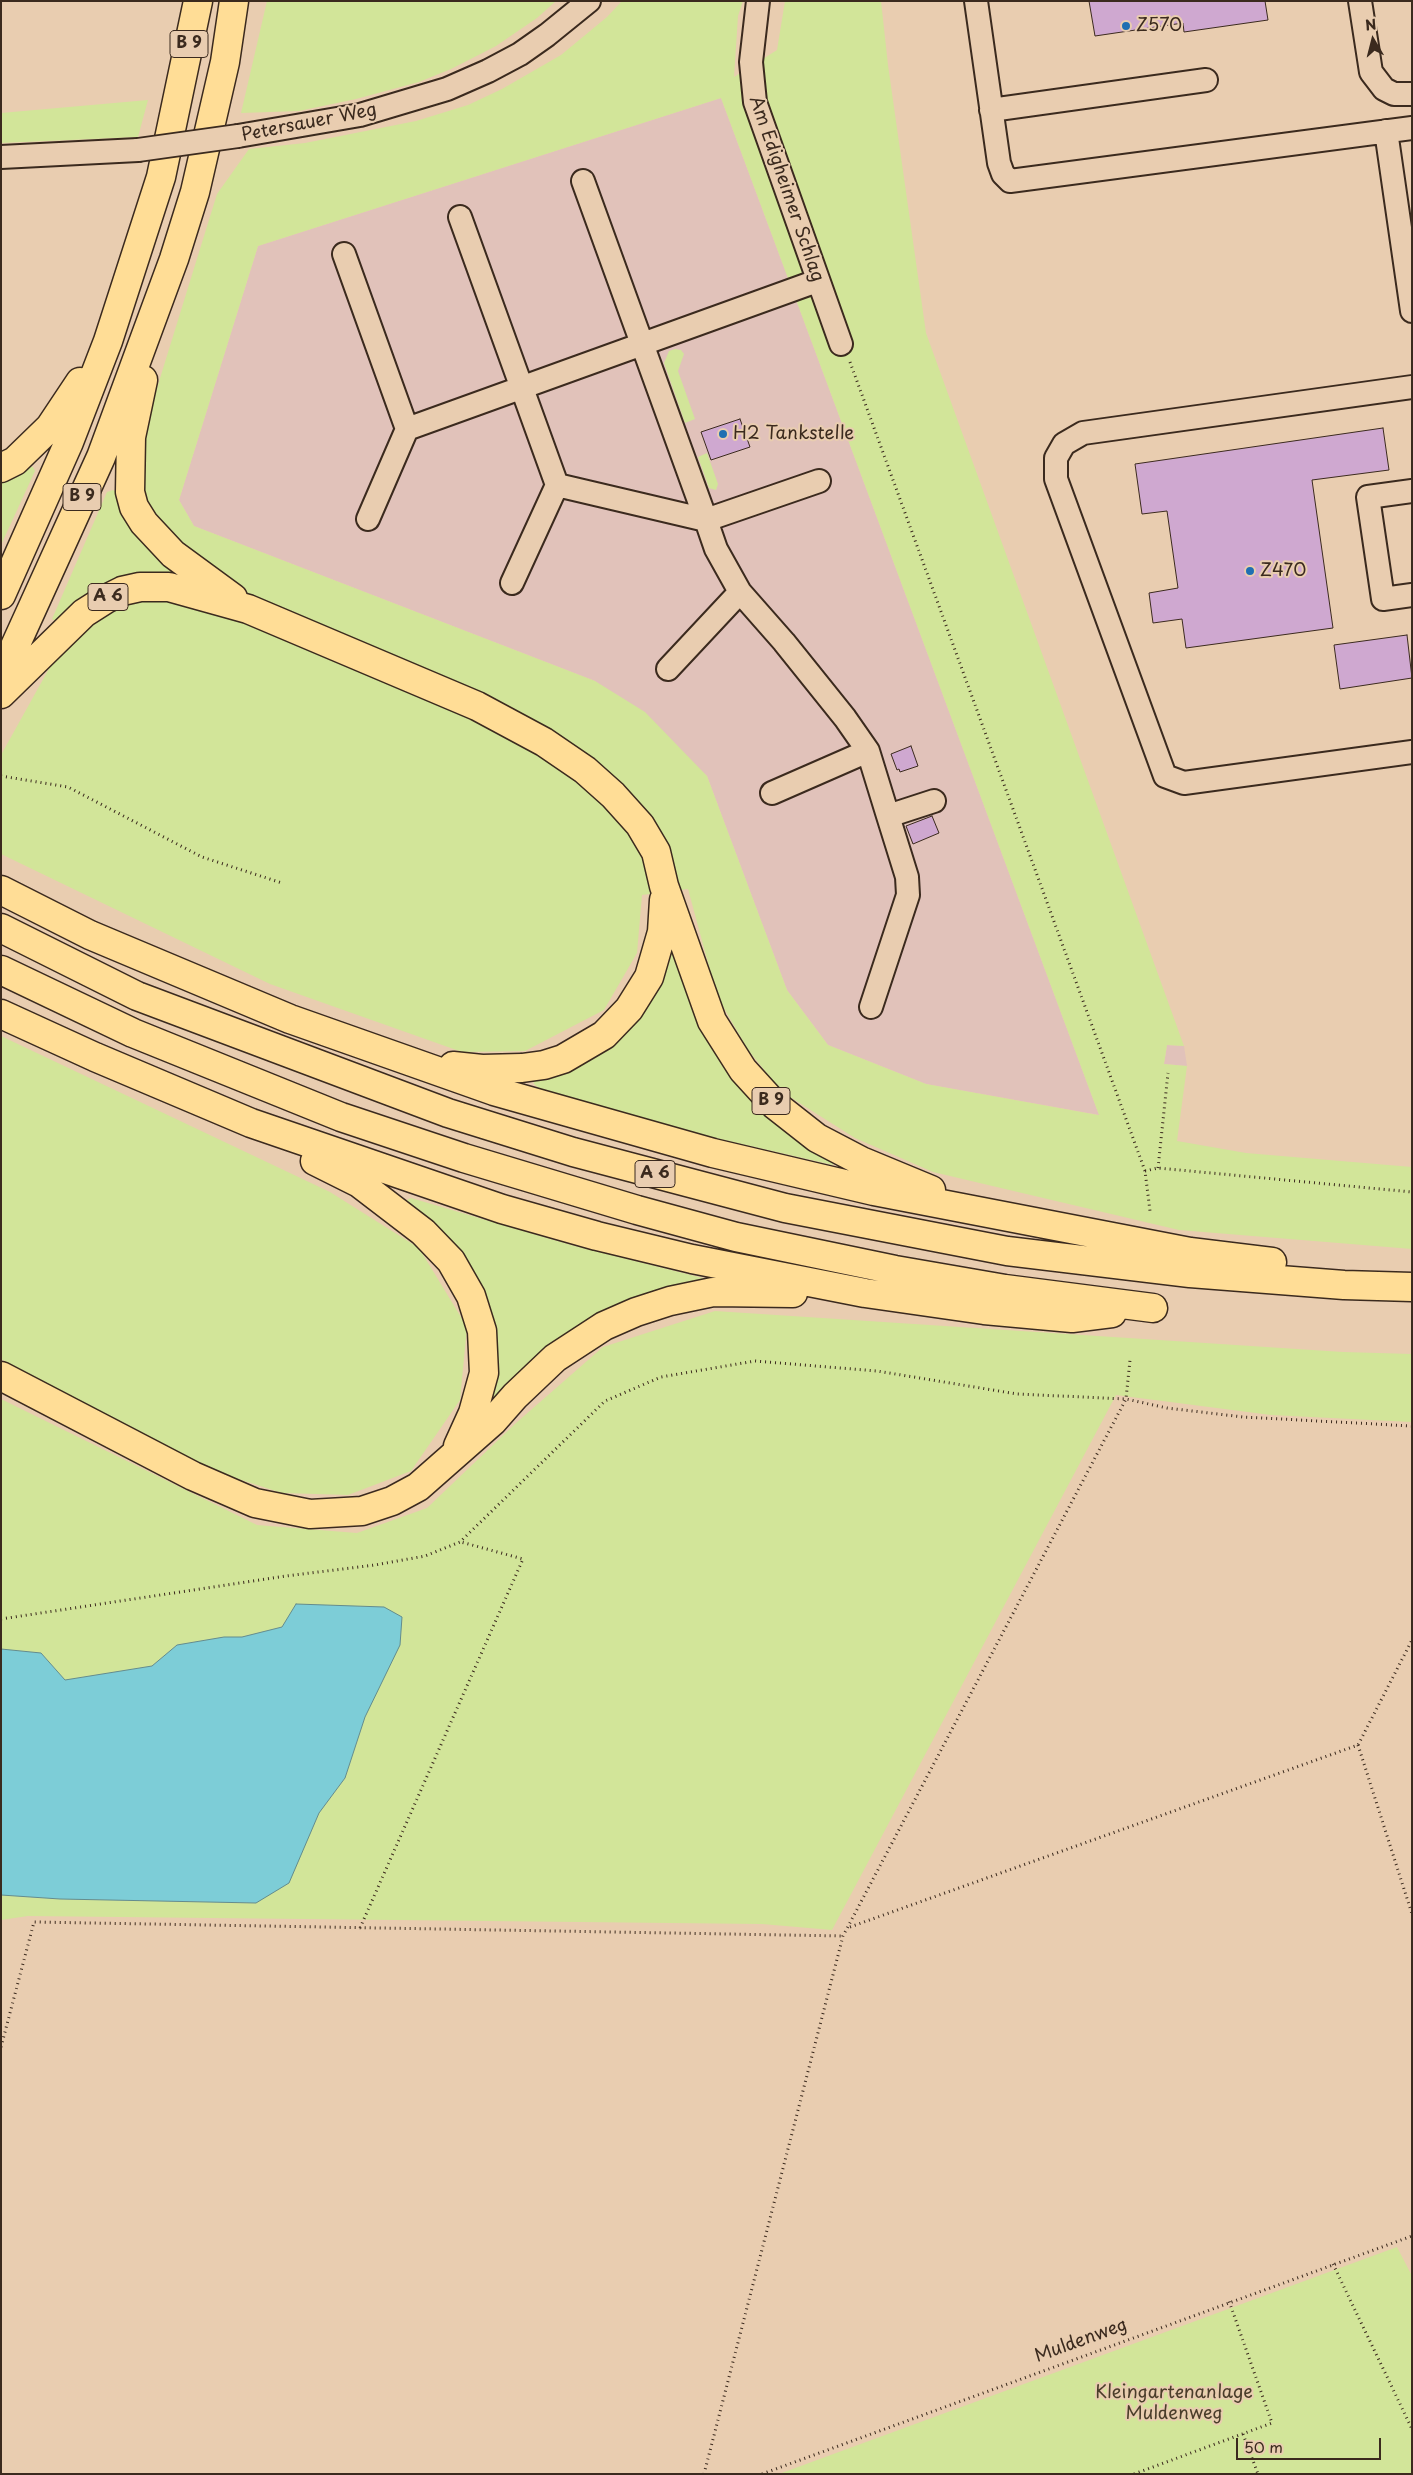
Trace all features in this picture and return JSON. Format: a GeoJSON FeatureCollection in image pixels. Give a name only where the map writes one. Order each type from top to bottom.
{"type":"FeatureCollection","features":[{"type":"Feature","properties":{"kind":"highway","name":"B 9"},"geometry":{"type":"LineString","coordinates":[[1,594],[69,442],[108,341],[161,177],[198,1]]}},
{"type":"Feature","properties":{"kind":"highway","name":"B 9"},"geometry":{"type":"LineString","coordinates":[[1,677],[101,457],[154,314],[194,192],[225,62],[234,1]]}},
{"type":"Feature","properties":{"kind":"highway"},"geometry":{"type":"LineString","coordinates":[[225,62],[252,1]]}},
{"type":"Feature","properties":{"kind":"highway","name":"B 9"},"geometry":{"type":"LineString","coordinates":[[154,314],[137,413],[130,437],[130,492],[134,507],[144,523],[172,554],[248,609]]}},
{"type":"Feature","properties":{"kind":"highway"},"geometry":{"type":"LineString","coordinates":[[1,468],[15,461],[50,427],[108,341]]}},
{"type":"Feature","properties":{"kind":"highway","name":"A 6"},"geometry":{"type":"LineString","coordinates":[[1,694],[84,613],[122,591],[140,587],[169,586],[248,609]]}},
{"type":"Feature","properties":{"kind":"highway"},"geometry":{"type":"LineString","coordinates":[[248,609],[477,706],[544,742],[585,770],[613,795],[640,825],[656,852],[664,886],[662,932],[649,977],[630,1009],[616,1025],[583,1049],[563,1059],[522,1068],[482,1070],[398,1059]]}},
{"type":"Feature","properties":{"kind":"highway","name":"B 9"},"geometry":{"type":"LineString","coordinates":[[664,886],[712,1022],[742,1070],[775,1105],[817,1138],[861,1161],[985,1213]]}},
{"type":"Feature","properties":{"kind":"highway"},"geometry":{"type":"LineString","coordinates":[[1,890],[158,965],[290,1019],[398,1059],[494,1091],[713,1153],[874,1191],[1190,1252],[1288,1264],[1344,1285]]}},
{"type":"Feature","properties":{"kind":"highway","name":"A 6"},"geometry":{"type":"LineString","coordinates":[[1,928],[137,996],[448,1114],[573,1152],[785,1208],[1008,1251],[1190,1273],[1344,1285],[1412,1287]]}},
{"type":"Feature","properties":{"kind":"highway","name":"A 6"},"geometry":{"type":"LineString","coordinates":[[1,970],[132,1033],[341,1117],[464,1158],[637,1210],[736,1236],[895,1270],[1004,1289],[1153,1308],[1072,1318],[984,1310],[865,1293]]}},
{"type":"Feature","properties":{"kind":"highway"},"geometry":{"type":"LineString","coordinates":[[1,1014],[95,1057],[251,1123],[493,1206],[597,1236],[692,1259],[865,1293]]}},
{"type":"Feature","properties":{"kind":"highway"},"geometry":{"type":"LineString","coordinates":[[251,1123],[308,1157],[359,1183],[384,1201],[436,1244],[462,1278],[474,1304],[482,1331],[484,1373],[473,1413],[455,1454]]}},
{"type":"Feature","properties":{"kind":"highway"},"geometry":{"type":"LineString","coordinates":[[1,1376],[226,1492],[255,1503],[286,1510],[329,1514],[362,1511],[392,1501],[418,1487],[493,1421],[515,1396],[556,1358],[604,1326],[636,1312],[670,1301],[713,1292],[865,1293]]}},
{"type":"Feature","properties":{"kind":"street","name":"Petersauer Weg"},"geometry":{"type":"LineString","coordinates":[[1,157],[138,150],[238,136],[360,114],[447,89],[488,71],[520,54],[589,1]]}},
{"type":"Feature","properties":{"kind":"street","name":"Am Edigheimer Schlag"},"geometry":{"type":"LineString","coordinates":[[758,1],[751,62],[755,102],[817,281],[841,344]]}},
{"type":"Feature","properties":{"kind":"street"},"geometry":{"type":"LineString","coordinates":[[976,1],[999,163],[1003,174],[1010,181],[1412,128]]}},
{"type":"Feature","properties":{"kind":"street"},"geometry":{"type":"LineString","coordinates":[[1360,1],[1371,72],[1384,89],[1394,94],[1412,94]]}},
{"type":"Feature","properties":{"kind":"street"},"geometry":{"type":"LineString","coordinates":[[991,110],[1206,80]]}},
{"type":"Feature","properties":{"kind":"street"},"geometry":{"type":"LineString","coordinates":[[1386,131],[1412,311]]}},
{"type":"Feature","properties":{"kind":"street"},"geometry":{"type":"LineString","coordinates":[[584,182],[716,549],[740,592],[784,642],[845,718],[868,751],[907,877],[908,895],[871,1007]]}},
{"type":"Feature","properties":{"kind":"street"},"geometry":{"type":"LineString","coordinates":[[460,218],[557,485],[512,583]]}},
{"type":"Feature","properties":{"kind":"street"},"geometry":{"type":"LineString","coordinates":[[344,254],[407,429],[368,519]]}},
{"type":"Feature","properties":{"kind":"street"},"geometry":{"type":"LineString","coordinates":[[407,429],[817,281]]}},
{"type":"Feature","properties":{"kind":"street"},"geometry":{"type":"LineString","coordinates":[[1412,387],[1083,433],[1064,444],[1056,458],[1056,479],[1165,776],[1184,783],[1412,752]]}},
{"type":"Feature","properties":{"kind":"street"},"geometry":{"type":"LineString","coordinates":[[557,485],[706,520],[819,481]]}},
{"type":"Feature","properties":{"kind":"street"},"geometry":{"type":"LineString","coordinates":[[1412,491],[1368,497],[1382,599],[1412,594]]}},
{"type":"Feature","properties":{"kind":"street"},"geometry":{"type":"LineString","coordinates":[[668,669],[740,592]]}},
{"type":"Feature","properties":{"kind":"street"},"geometry":{"type":"LineString","coordinates":[[772,793],[868,751]]}},
{"type":"Feature","properties":{"kind":"street"},"geometry":{"type":"LineString","coordinates":[[888,816],[934,801]]}},
{"type":"Feature","properties":{"kind":"path"},"geometry":{"type":"LineString","coordinates":[[841,344],[850,359],[1145,1171],[1150,1211]]}},
{"type":"Feature","properties":{"kind":"path"},"geometry":{"type":"LineString","coordinates":[[1,776],[68,787],[202,857],[282,883]]}},
{"type":"Feature","properties":{"kind":"path"},"geometry":{"type":"LineString","coordinates":[[1158,1168],[1168,1073]]}},
{"type":"Feature","properties":{"kind":"path"},"geometry":{"type":"LineString","coordinates":[[1145,1171],[1158,1168],[1412,1192]]}},
{"type":"Feature","properties":{"kind":"path"},"geometry":{"type":"LineString","coordinates":[[704,2474],[843,1936],[850,1927],[1126,1399],[1130,1360]]}},
{"type":"Feature","properties":{"kind":"path"},"geometry":{"type":"LineString","coordinates":[[661,1378],[755,1361],[877,1371],[1017,1394],[1126,1399],[1167,1408],[1243,1417],[1412,1426]]}},
{"type":"Feature","properties":{"kind":"path"},"geometry":{"type":"LineString","coordinates":[[360,1928],[523,1559],[460,1542]]}},
{"type":"Feature","properties":{"kind":"path"},"geometry":{"type":"LineString","coordinates":[[850,1927],[1358,1745],[1412,1640]]}},
{"type":"Feature","properties":{"kind":"path"},"geometry":{"type":"LineString","coordinates":[[1358,1745],[1412,1914]]}},
{"type":"Feature","properties":{"kind":"path"},"geometry":{"type":"LineString","coordinates":[[1,2047],[34,1922],[843,1936]]}},
{"type":"Feature","properties":{"kind":"path","name":"Muldenweg"},"geometry":{"type":"LineString","coordinates":[[762,2474],[1229,2301],[1412,2236]]}},
{"type":"Feature","properties":{"kind":"path"},"geometry":{"type":"LineString","coordinates":[[1333,2264],[1412,2428]]}},
{"type":"Feature","properties":{"kind":"path"},"geometry":{"type":"LineString","coordinates":[[1134,2474],[1272,2423],[1229,2301]]}},
{"type":"Feature","properties":{"kind":"path"},"geometry":{"type":"LineString","coordinates":[[1243,2434],[1258,2474]]}},
{"type":"Feature","properties":{"kind":"shaded area"},"geometry":{"type":"Polygon","coordinates":[[[721,98],[1099,1115],[926,1084],[828,1045],[787,990],[707,776],[595,681],[194,526],[179,500],[258,246],[721,98]]]}},
{"type":"Feature","properties":{"kind":"shaded area"},"geometry":{"type":"Polygon","coordinates":[[[1167,1045],[1184,1046],[1187,1066],[1164,1064],[1167,1045]]]}},
{"type":"Feature","properties":{"kind":"green space"},"geometry":{"type":"Polygon","coordinates":[[[267,1],[556,1],[537,18],[496,46],[451,69],[419,82],[356,99],[299,111],[241,113],[267,1]]]}},
{"type":"Feature","properties":{"kind":"green space"},"geometry":{"type":"Polygon","coordinates":[[[622,1],[743,1],[738,16],[734,77],[777,50],[785,1],[881,1],[888,65],[926,333],[1184,1046],[1167,1045],[1164,1064],[1187,1066],[1177,1141],[1246,1153],[1412,1167],[1412,1249],[1179,1230],[933,1172],[855,1138],[782,1092],[748,1050],[717,996],[688,889],[642,895],[637,953],[604,1010],[525,1051],[462,1052],[270,984],[1,854],[1,755],[51,665],[108,610],[57,622],[52,619],[107,492],[113,490],[118,493],[137,491],[148,417],[217,194],[249,149],[305,143],[416,121],[468,105],[502,89],[561,55],[607,17],[622,1]],[[721,98],[258,246],[179,500],[194,526],[595,681],[645,712],[707,776],[787,990],[828,1045],[926,1084],[1099,1115],[721,98]]]}},
{"type":"Feature","properties":{"kind":"green space"},"geometry":{"type":"Polygon","coordinates":[[[148,100],[138,137],[1,143],[1,113],[148,100]]]}},
{"type":"Feature","properties":{"kind":"green space"},"geometry":{"type":"Polygon","coordinates":[[[681,350],[684,354],[678,371],[695,419],[685,423],[664,363],[669,351],[681,350]]]}},
{"type":"Feature","properties":{"kind":"green space"},"geometry":{"type":"Polygon","coordinates":[[[707,453],[718,484],[716,490],[709,488],[698,457],[707,453]]]}},
{"type":"Feature","properties":{"kind":"green space"},"geometry":{"type":"Polygon","coordinates":[[[28,465],[33,467],[35,471],[1,545],[1,479],[28,465]]]}},
{"type":"Feature","properties":{"kind":"green space"},"geometry":{"type":"Polygon","coordinates":[[[676,954],[696,1006],[833,1158],[833,1165],[698,1134],[540,1089],[534,1084],[533,1080],[557,1070],[666,955],[676,954]]]}},
{"type":"Feature","properties":{"kind":"green space"},"geometry":{"type":"Polygon","coordinates":[[[1,1036],[330,1192],[419,1248],[467,1327],[460,1400],[411,1471],[348,1495],[282,1493],[210,1470],[1,1359],[1,1036]]]}},
{"type":"Feature","properties":{"kind":"green space"},"geometry":{"type":"Polygon","coordinates":[[[411,1198],[571,1245],[711,1280],[664,1294],[493,1407],[488,1403],[493,1359],[407,1203],[407,1200],[411,1198]]]}},
{"type":"Feature","properties":{"kind":"green space"},"geometry":{"type":"Polygon","coordinates":[[[715,1311],[1343,1352],[1412,1354],[1412,1422],[1271,1415],[1116,1395],[832,1930],[762,1924],[28,1916],[1,1920],[1,1895],[60,1899],[256,1903],[311,1830],[319,1813],[345,1778],[365,1717],[384,1607],[296,1605],[282,1627],[242,1637],[224,1637],[177,1645],[152,1666],[65,1680],[41,1653],[1,1649],[1,1399],[257,1525],[357,1533],[427,1508],[516,1423],[603,1347],[715,1311]]]}},
{"type":"Feature","properties":{"kind":"green space","name":"Kleingartenanlage Muldenweg"},"geometry":{"type":"Polygon","coordinates":[[[1397,2247],[1412,2276],[1412,2474],[779,2474],[1397,2247]]]}},
{"type":"Feature","properties":{"kind":"water"},"geometry":{"type":"Polygon","coordinates":[[[296,1604],[384,1607],[402,1617],[400,1645],[365,1717],[345,1778],[319,1813],[289,1883],[256,1903],[60,1899],[1,1895],[1,1649],[41,1653],[65,1680],[152,1666],[177,1645],[224,1637],[242,1637],[282,1627],[296,1604]]]}},
{"type":"Feature","properties":{"kind":"building","name":"Z570"},"geometry":{"type":"Polygon","coordinates":[[[1089,1],[1265,1],[1268,20],[1184,32],[1183,23],[1095,36],[1089,1]]]}},
{"type":"Feature","properties":{"kind":"building"},"geometry":{"type":"Polygon","coordinates":[[[740,419],[750,447],[711,460],[701,432],[740,419]]]}},
{"type":"Feature","properties":{"kind":"building","name":"Z470"},"geometry":{"type":"Polygon","coordinates":[[[1383,428],[1389,470],[1312,480],[1333,628],[1186,648],[1182,619],[1153,623],[1149,593],[1178,588],[1167,511],[1142,514],[1135,464],[1383,428]]]}},
{"type":"Feature","properties":{"kind":"building"},"geometry":{"type":"Polygon","coordinates":[[[1407,635],[1412,678],[1340,689],[1334,645],[1407,635]]]}},
{"type":"Feature","properties":{"kind":"building"},"geometry":{"type":"Polygon","coordinates":[[[911,746],[918,766],[900,772],[899,769],[897,770],[891,754],[911,746]]]}},
{"type":"Feature","properties":{"kind":"building"},"geometry":{"type":"Polygon","coordinates":[[[932,816],[939,833],[913,844],[906,826],[932,816]]]}},
{"type":"Feature","properties":{"kind":"place","name":"Z570"},"geometry":{"type":"Point","coordinates":[1126,26]}},
{"type":"Feature","properties":{"kind":"place","name":"H2 Tankstelle"},"geometry":{"type":"Point","coordinates":[723,434]}},
{"type":"Feature","properties":{"kind":"place","name":"Z470"},"geometry":{"type":"Point","coordinates":[1250,571]}}]}
